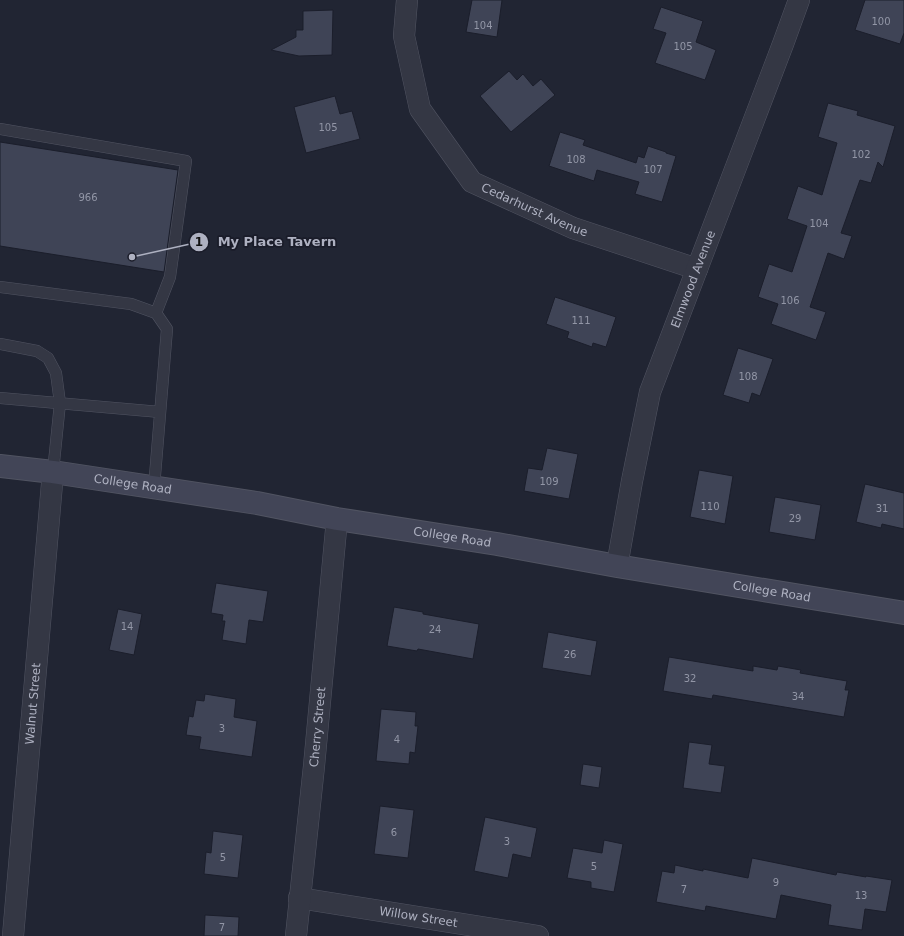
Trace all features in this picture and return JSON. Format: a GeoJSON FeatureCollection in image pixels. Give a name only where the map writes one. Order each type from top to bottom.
{"type":"FeatureCollection","features":[{"type":"Feature","properties":{"kind":"street","name":"Cedarhurst Avenue"},"geometry":{"type":"LineString","coordinates":[[407,0],[404,36],[420,109],[472,182],[573,228],[697,269]]}},
{"type":"Feature","properties":{"kind":"street","name":"Elmwood Avenue"},"geometry":{"type":"LineString","coordinates":[[617,566],[650,392],[800,0]]}},
{"type":"Feature","properties":{"kind":"street","name":"College Road"},"geometry":{"type":"LineString","coordinates":[[0,466],[53,472],[257,503],[337,519],[497,544],[617,566],[904,613]]}},
{"type":"Feature","properties":{"kind":"street","name":"Walnut Street"},"geometry":{"type":"LineString","coordinates":[[13,936],[53,472]]}},
{"type":"Feature","properties":{"kind":"street","name":"Cherry Street"},"geometry":{"type":"LineString","coordinates":[[296,936],[314,766],[337,519]]}},
{"type":"Feature","properties":{"kind":"street","name":"Willow Street"},"geometry":{"type":"LineString","coordinates":[[299,898],[538,936]]}},
{"type":"Feature","properties":{"kind":"lane"},"geometry":{"type":"LineString","coordinates":[[0,129],[186,161],[170,277],[156,313]]}},
{"type":"Feature","properties":{"kind":"lane"},"geometry":{"type":"LineString","coordinates":[[0,287],[131,304],[156,313],[167,329],[154,488]]}},
{"type":"Feature","properties":{"kind":"lane"},"geometry":{"type":"LineString","coordinates":[[0,344],[37,351],[48,358],[56,373],[60,403],[53,472]]}},
{"type":"Feature","properties":{"kind":"lane"},"geometry":{"type":"LineString","coordinates":[[0,398],[160,412]]}},
{"type":"Feature","properties":{"kind":"building"},"geometry":{"type":"Polygon","coordinates":[[[472,0],[502,0],[497,37],[466,32],[472,0]]]}},
{"type":"Feature","properties":{"kind":"building"},"geometry":{"type":"Polygon","coordinates":[[[865,0],[904,0],[904,33],[900,44],[855,30],[865,0]]]}},
{"type":"Feature","properties":{"kind":"building"},"geometry":{"type":"Polygon","coordinates":[[[661,7],[703,21],[696,42],[716,50],[705,80],[655,63],[666,33],[653,29],[661,7]]]}},
{"type":"Feature","properties":{"kind":"building"},"geometry":{"type":"Polygon","coordinates":[[[333,10],[332,55],[299,56],[271,50],[296,37],[296,30],[303,30],[303,11],[333,10]]]}},
{"type":"Feature","properties":{"kind":"building"},"geometry":{"type":"Polygon","coordinates":[[[509,71],[517,80],[523,74],[533,86],[541,79],[555,95],[511,132],[480,96],[509,71]]]}},
{"type":"Feature","properties":{"kind":"building"},"geometry":{"type":"Polygon","coordinates":[[[335,96],[340,114],[352,111],[360,139],[306,153],[294,107],[335,96]]]}},
{"type":"Feature","properties":{"kind":"building"},"geometry":{"type":"Polygon","coordinates":[[[828,103],[858,111],[857,115],[895,126],[883,167],[878,162],[871,183],[860,180],[841,233],[852,236],[844,259],[828,253],[810,307],[826,312],[816,340],[771,324],[778,304],[758,297],[769,264],[792,272],[807,226],[787,219],[798,186],[822,195],[837,143],[818,137],[828,103]]]}},
{"type":"Feature","properties":{"kind":"building"},"geometry":{"type":"Polygon","coordinates":[[[560,132],[585,140],[583,145],[636,163],[638,156],[644,158],[648,146],[676,156],[662,202],[635,194],[639,182],[597,170],[594,181],[549,166],[560,132]]]}},
{"type":"Feature","properties":{"kind":"building"},"geometry":{"type":"Polygon","coordinates":[[[0,142],[178,170],[164,272],[0,246],[0,142]]]}},
{"type":"Feature","properties":{"kind":"building"},"geometry":{"type":"Polygon","coordinates":[[[555,297],[616,317],[606,347],[593,343],[592,347],[567,338],[569,332],[546,324],[555,297]]]}},
{"type":"Feature","properties":{"kind":"building"},"geometry":{"type":"Polygon","coordinates":[[[738,348],[773,359],[760,396],[752,393],[749,403],[723,395],[738,348]]]}},
{"type":"Feature","properties":{"kind":"building"},"geometry":{"type":"Polygon","coordinates":[[[547,448],[578,454],[569,499],[524,491],[528,468],[542,470],[547,448]]]}},
{"type":"Feature","properties":{"kind":"building"},"geometry":{"type":"Polygon","coordinates":[[[699,470],[733,476],[725,524],[690,517],[699,470]]]}},
{"type":"Feature","properties":{"kind":"building"},"geometry":{"type":"Polygon","coordinates":[[[865,484],[904,493],[904,529],[882,524],[881,528],[856,522],[865,484]]]}},
{"type":"Feature","properties":{"kind":"building"},"geometry":{"type":"Polygon","coordinates":[[[775,497],[821,505],[815,540],[769,532],[775,497]]]}},
{"type":"Feature","properties":{"kind":"building"},"geometry":{"type":"Polygon","coordinates":[[[216,583],[268,591],[263,622],[249,620],[246,644],[222,640],[225,621],[222,621],[223,615],[211,613],[216,583]]]}},
{"type":"Feature","properties":{"kind":"building"},"geometry":{"type":"Polygon","coordinates":[[[394,607],[479,624],[473,659],[418,649],[417,651],[387,646],[394,607]]]}},
{"type":"Feature","properties":{"kind":"building"},"geometry":{"type":"Polygon","coordinates":[[[118,609],[142,614],[134,655],[109,650],[118,609]]]}},
{"type":"Feature","properties":{"kind":"building"},"geometry":{"type":"Polygon","coordinates":[[[548,632],[597,641],[591,676],[542,668],[548,632]]]}},
{"type":"Feature","properties":{"kind":"building"},"geometry":{"type":"Polygon","coordinates":[[[669,657],[753,671],[753,666],[777,670],[778,666],[801,670],[800,673],[847,681],[845,690],[849,690],[844,717],[713,695],[712,699],[663,691],[669,657]]]}},
{"type":"Feature","properties":{"kind":"building"},"geometry":{"type":"Polygon","coordinates":[[[205,694],[236,699],[234,717],[257,721],[252,757],[199,749],[201,737],[186,735],[189,716],[193,717],[196,700],[204,701],[205,694]]]}},
{"type":"Feature","properties":{"kind":"building"},"geometry":{"type":"Polygon","coordinates":[[[381,709],[416,712],[415,726],[418,726],[415,753],[410,752],[409,764],[376,761],[381,709]]]}},
{"type":"Feature","properties":{"kind":"building"},"geometry":{"type":"Polygon","coordinates":[[[689,742],[712,745],[709,764],[725,766],[721,793],[683,788],[689,742]]]}},
{"type":"Feature","properties":{"kind":"building"},"geometry":{"type":"Polygon","coordinates":[[[583,764],[602,767],[599,788],[580,785],[583,764]]]}},
{"type":"Feature","properties":{"kind":"building"},"geometry":{"type":"Polygon","coordinates":[[[380,806],[414,810],[408,858],[374,854],[380,806]]]}},
{"type":"Feature","properties":{"kind":"building"},"geometry":{"type":"Polygon","coordinates":[[[485,817],[537,828],[531,858],[513,854],[508,878],[474,871],[485,817]]]}},
{"type":"Feature","properties":{"kind":"building"},"geometry":{"type":"Polygon","coordinates":[[[213,831],[243,835],[238,878],[204,874],[206,852],[211,853],[213,831]]]}},
{"type":"Feature","properties":{"kind":"building"},"geometry":{"type":"Polygon","coordinates":[[[604,840],[623,844],[614,892],[591,888],[591,882],[567,878],[573,848],[602,853],[604,840]]]}},
{"type":"Feature","properties":{"kind":"building"},"geometry":{"type":"Polygon","coordinates":[[[752,858],[836,875],[837,872],[892,880],[886,912],[865,909],[862,930],[828,925],[831,905],[781,895],[776,919],[706,906],[705,911],[656,902],[662,871],[674,873],[675,865],[748,878],[752,858]]]}},
{"type":"Feature","properties":{"kind":"building"},"geometry":{"type":"Polygon","coordinates":[[[205,915],[239,917],[238,936],[204,936],[205,915]]]}},
{"type":"Feature","properties":{"kind":"place","name":"My Place Tavern"},"geometry":{"type":"Point","coordinates":[132,257]}}]}
